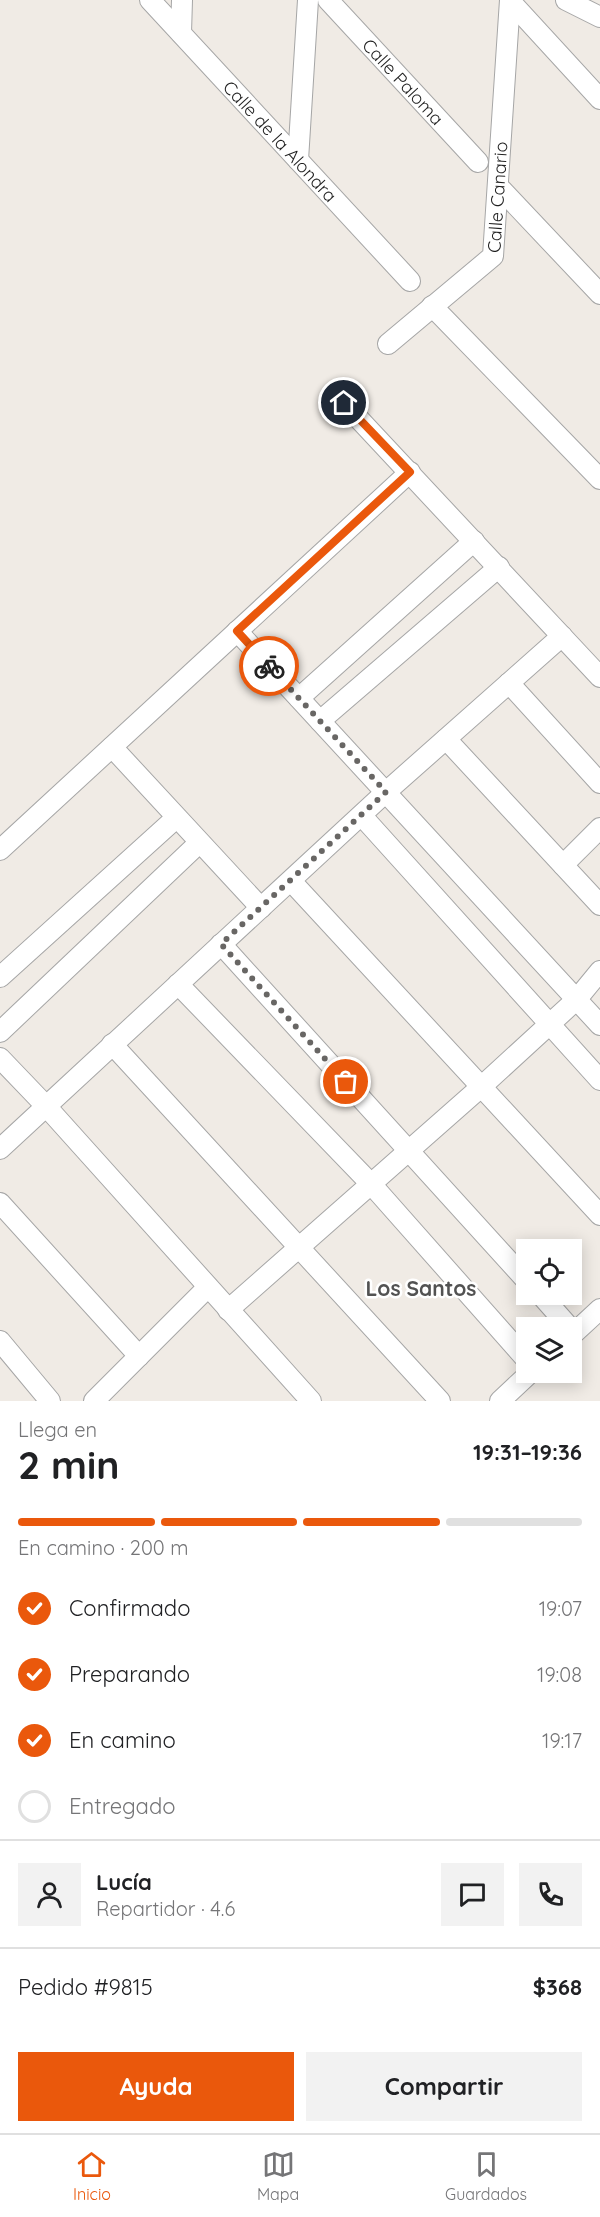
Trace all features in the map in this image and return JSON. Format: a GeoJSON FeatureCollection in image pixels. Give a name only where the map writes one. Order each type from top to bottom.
{"type":"FeatureCollection","features":[{"type":"Feature","properties":{"kind":"street","name":"Calle de la Alondra"},"geometry":{"type":"LineString","coordinates":[[150,0],[410,281]]}},
{"type":"Feature","properties":{"kind":"street"},"geometry":{"type":"LineString","coordinates":[[181,33],[182,0]]}},
{"type":"Feature","properties":{"kind":"street"},"geometry":{"type":"LineString","coordinates":[[298,160],[308,0]]}},
{"type":"Feature","properties":{"kind":"street","name":"Calle Paloma"},"geometry":{"type":"LineString","coordinates":[[328,0],[478,162]]}},
{"type":"Feature","properties":{"kind":"street"},"geometry":{"type":"LineString","coordinates":[[566,0],[600,17]]}},
{"type":"Feature","properties":{"kind":"street"},"geometry":{"type":"LineString","coordinates":[[510,1],[600,99]]}},
{"type":"Feature","properties":{"kind":"street","name":"Calle Canario"},"geometry":{"type":"LineString","coordinates":[[388,344],[493,256],[510,1]]}},
{"type":"Feature","properties":{"kind":"street"},"geometry":{"type":"LineString","coordinates":[[498,186],[600,294]]}},
{"type":"Feature","properties":{"kind":"street"},"geometry":{"type":"LineString","coordinates":[[432,306],[600,479]]}},
{"type":"Feature","properties":{"kind":"street"},"geometry":{"type":"LineString","coordinates":[[344,403],[600,677]]}},
{"type":"Feature","properties":{"kind":"street"},"geometry":{"type":"LineString","coordinates":[[0,850],[410,472]]}},
{"type":"Feature","properties":{"kind":"street"},"geometry":{"type":"LineString","coordinates":[[298,698],[474,541]]}},
{"type":"Feature","properties":{"kind":"street"},"geometry":{"type":"LineString","coordinates":[[320,721],[499,567]]}},
{"type":"Feature","properties":{"kind":"street"},"geometry":{"type":"LineString","coordinates":[[237,631],[600,1025]]}},
{"type":"Feature","properties":{"kind":"street"},"geometry":{"type":"LineString","coordinates":[[0,1149],[386,792],[562,636]]}},
{"type":"Feature","properties":{"kind":"street"},"geometry":{"type":"LineString","coordinates":[[509,683],[600,783]]}},
{"type":"Feature","properties":{"kind":"street"},"geometry":{"type":"LineString","coordinates":[[446,739],[600,905]]}},
{"type":"Feature","properties":{"kind":"street"},"geometry":{"type":"LineString","coordinates":[[112,747],[261,908]]}},
{"type":"Feature","properties":{"kind":"street"},"geometry":{"type":"LineString","coordinates":[[362,816],[600,1080]]}},
{"type":"Feature","properties":{"kind":"street"},"geometry":{"type":"LineString","coordinates":[[0,977],[176,818]]}},
{"type":"Feature","properties":{"kind":"street"},"geometry":{"type":"LineString","coordinates":[[562,865],[600,828]]}},
{"type":"Feature","properties":{"kind":"street"},"geometry":{"type":"LineString","coordinates":[[0,1032],[199,843]]}},
{"type":"Feature","properties":{"kind":"street"},"geometry":{"type":"LineString","coordinates":[[291,880],[600,1215]]}},
{"type":"Feature","properties":{"kind":"street"},"geometry":{"type":"LineString","coordinates":[[221,944],[516,1269]]}},
{"type":"Feature","properties":{"kind":"street"},"geometry":{"type":"LineString","coordinates":[[228,1310],[481,1087],[577,999],[600,971]]}},
{"type":"Feature","properties":{"kind":"street"},"geometry":{"type":"LineString","coordinates":[[178,984],[372,1185],[516,1348]]}},
{"type":"Feature","properties":{"kind":"street"},"geometry":{"type":"LineString","coordinates":[[112,1044],[440,1401]]}},
{"type":"Feature","properties":{"kind":"street"},"geometry":{"type":"LineString","coordinates":[[0,1058],[45,1105],[310,1401]]}},
{"type":"Feature","properties":{"kind":"street"},"geometry":{"type":"LineString","coordinates":[[0,1203],[139,1356]]}},
{"type":"Feature","properties":{"kind":"street"},"geometry":{"type":"LineString","coordinates":[[94,1401],[208,1287]]}},
{"type":"Feature","properties":{"kind":"street"},"geometry":{"type":"LineString","coordinates":[[550,1305],[560,1317]]}},
{"type":"Feature","properties":{"kind":"street"},"geometry":{"type":"LineString","coordinates":[[582,1323],[600,1309]]}},
{"type":"Feature","properties":{"kind":"street"},"geometry":{"type":"LineString","coordinates":[[0,1341],[50,1401]]}},
{"type":"Feature","properties":{"kind":"street"},"geometry":{"type":"LineString","coordinates":[[500,1401],[519,1383]]}},
{"type":"Feature","properties":{"kind":"way so far"},"geometry":{"type":"LineString","coordinates":[[269,666],[386,792],[221,944],[346,1082]]}},
{"type":"Feature","properties":{"kind":"district","name":"Los Santos"},"geometry":{"type":"Point","coordinates":[421,1288]}},
{"type":"Feature","properties":{"kind":"route"},"geometry":{"type":"LineString","coordinates":[[269,666],[237,631],[410,472],[344,403]]}}]}
